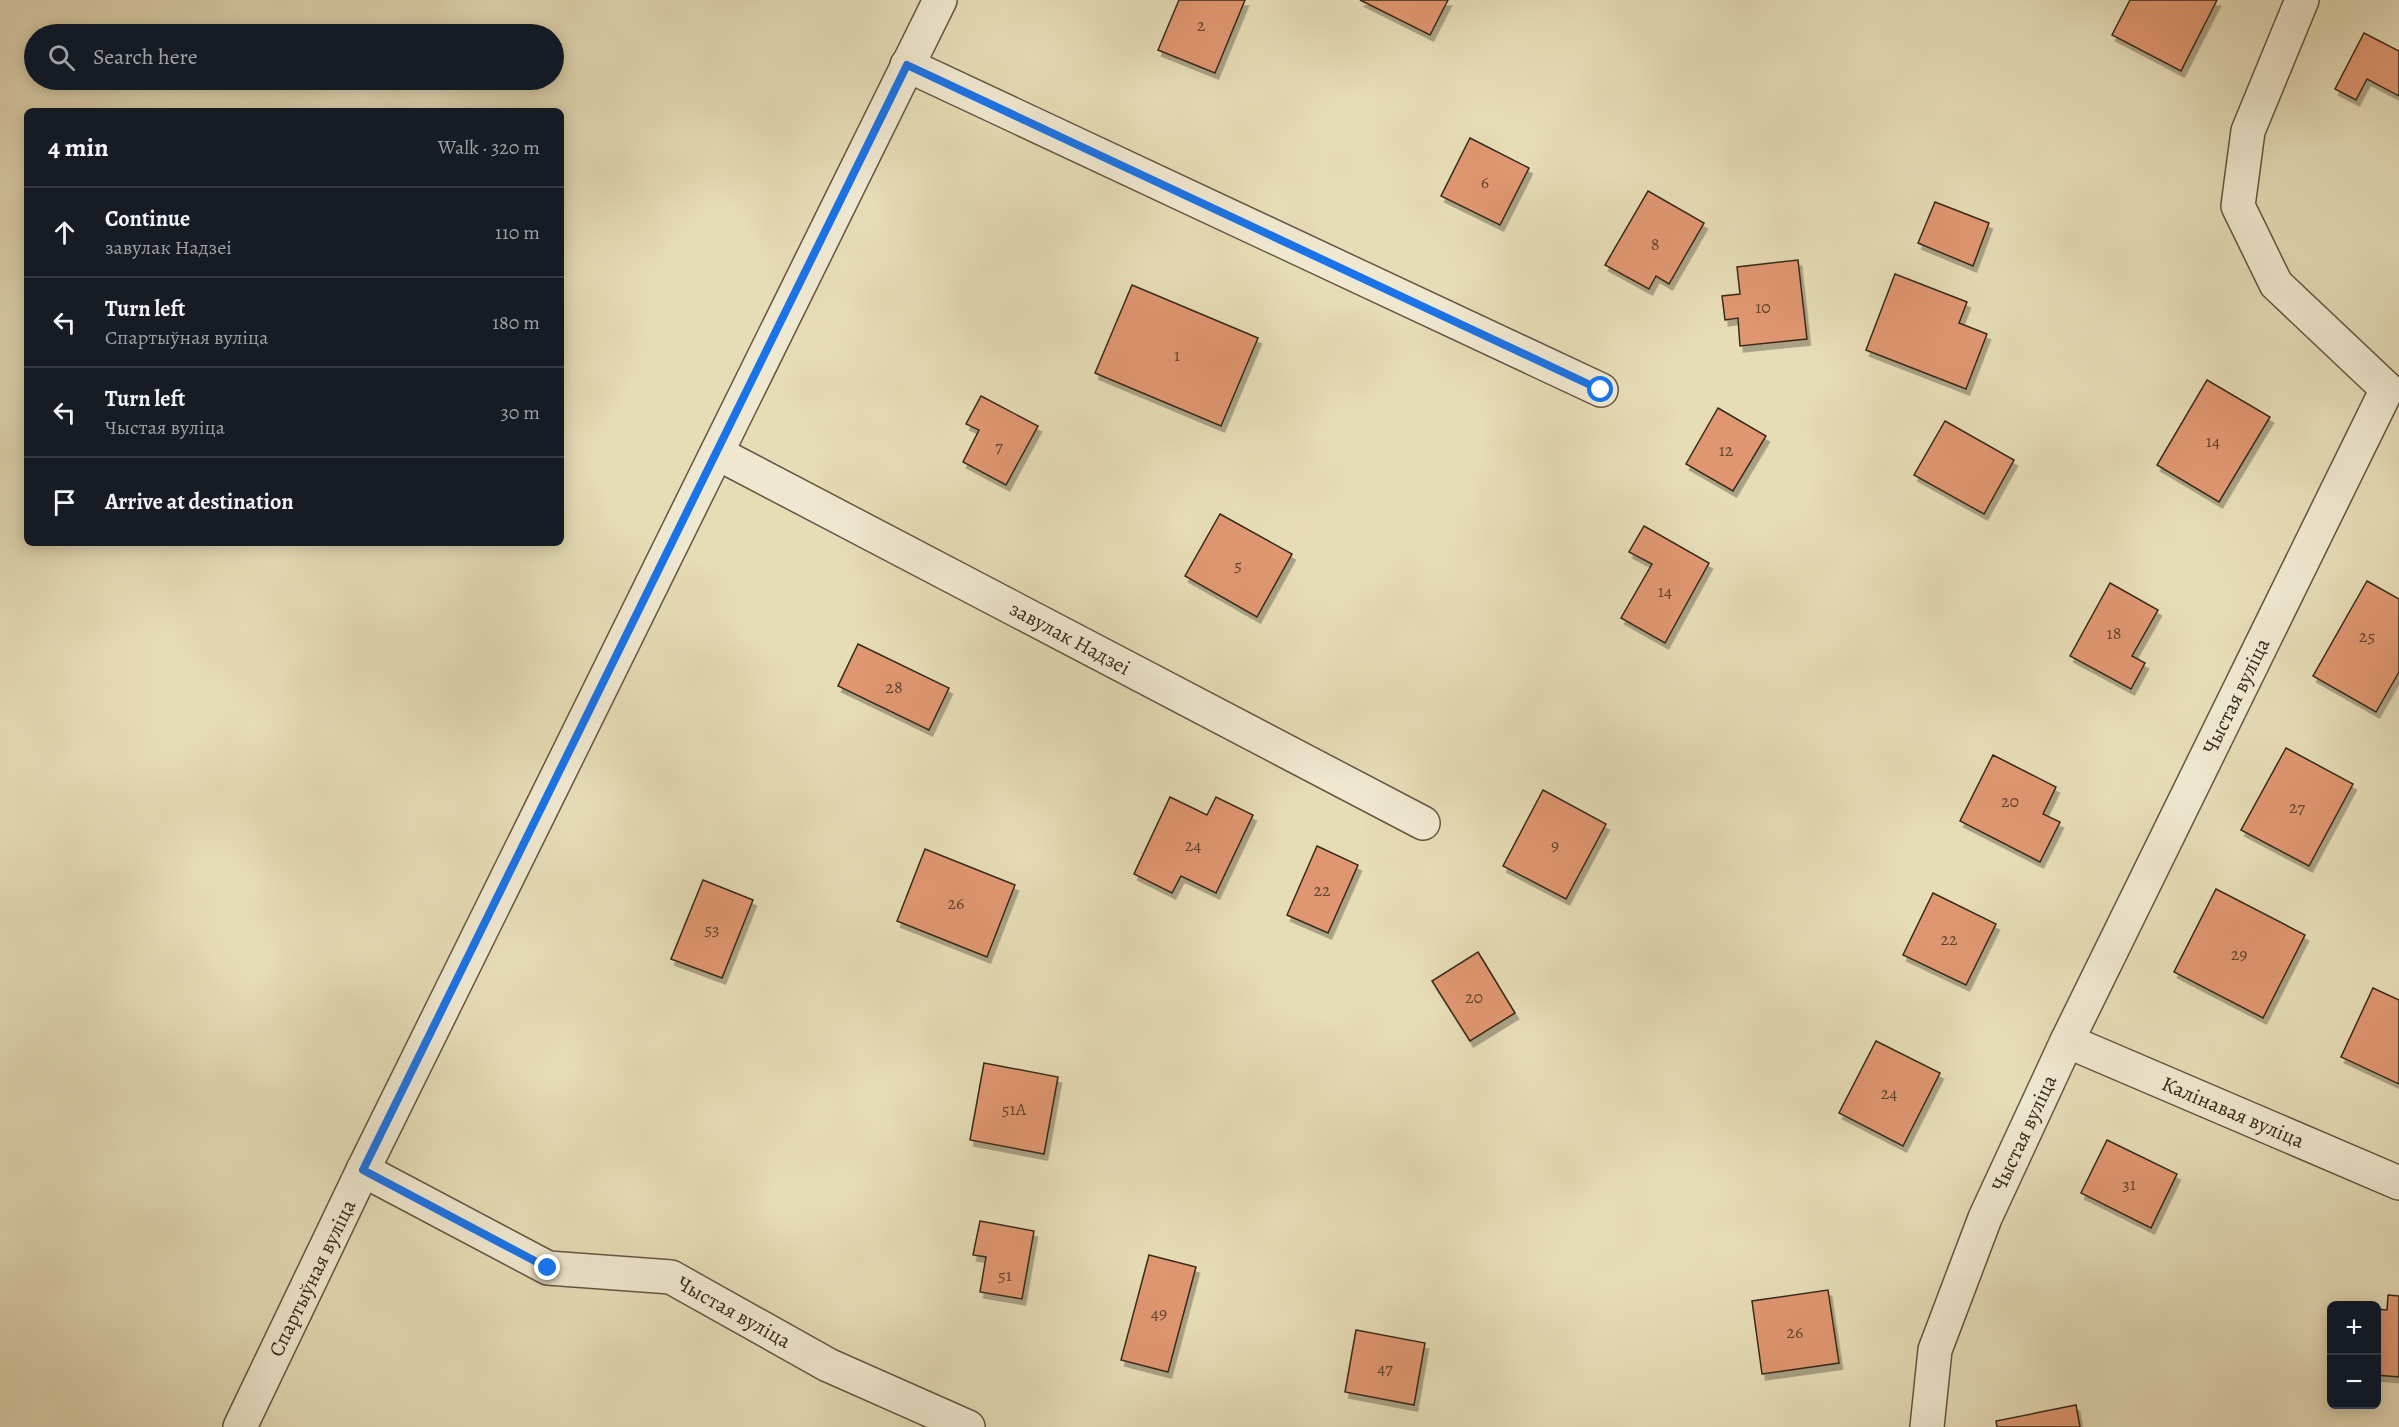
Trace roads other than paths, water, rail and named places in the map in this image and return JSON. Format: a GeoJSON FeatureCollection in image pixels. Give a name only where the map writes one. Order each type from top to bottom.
{"type":"FeatureCollection","features":[{"type":"Feature","properties":{"kind":"street","name":"Спартыўная вуліца"},"geometry":{"type":"LineString","coordinates":[[240,1427],[363,1170],[940,0]]}},
{"type":"Feature","properties":{"kind":"street","name":"Чыстая вуліца"},"geometry":{"type":"LineString","coordinates":[[1927,1427],[1935,1350],[1985,1218],[2067,1041],[2393,392],[2276,284],[2238,206],[2248,131],[2302,0]]}},
{"type":"Feature","properties":{"kind":"street"},"geometry":{"type":"LineString","coordinates":[[907,65],[1601,390]]}},
{"type":"Feature","properties":{"kind":"street","name":"завулак Надзеі"},"geometry":{"type":"LineString","coordinates":[[717,453],[1423,823]]}},
{"type":"Feature","properties":{"kind":"street","name":"Калінавая вуліца"},"geometry":{"type":"LineString","coordinates":[[2067,1041],[2399,1183]]}},
{"type":"Feature","properties":{"kind":"street","name":"Чыстая вуліца"},"geometry":{"type":"LineString","coordinates":[[363,1170],[548,1268],[671,1277],[828,1365],[968,1427]]}}]}
